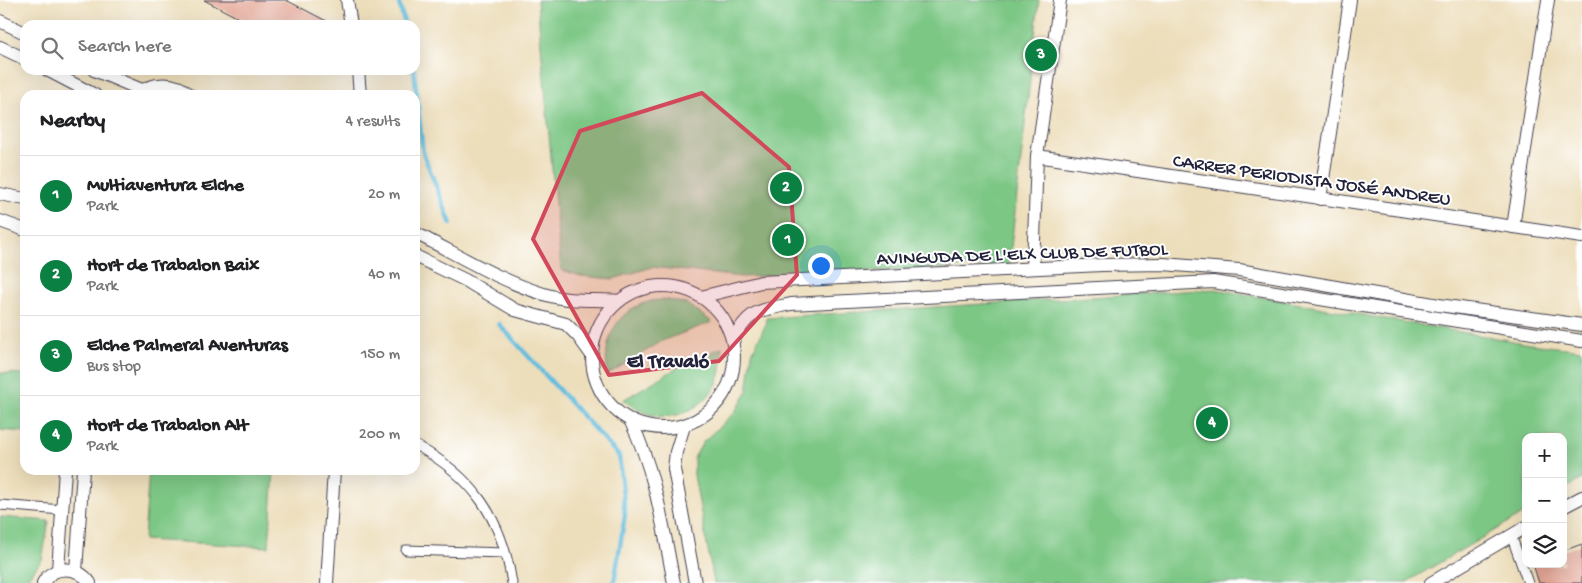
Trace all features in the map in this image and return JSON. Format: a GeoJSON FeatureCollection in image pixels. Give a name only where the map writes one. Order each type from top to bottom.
{"type":"FeatureCollection","features":[{"type":"Feature","properties":{"kind":"street"},"geometry":{"type":"LineString","coordinates":[[347,0],[350,20]]}},
{"type":"Feature","properties":{"kind":"street"},"geometry":{"type":"LineString","coordinates":[[1033,268],[1037,156],[1060,0]]}},
{"type":"Feature","properties":{"kind":"street"},"geometry":{"type":"LineString","coordinates":[[1320,199],[1350,0]]}},
{"type":"Feature","properties":{"kind":"street"},"geometry":{"type":"LineString","coordinates":[[1513,227],[1548,0]]}},
{"type":"Feature","properties":{"kind":"street"},"geometry":{"type":"LineString","coordinates":[[0,21],[20,31]]}},
{"type":"Feature","properties":{"kind":"street"},"geometry":{"type":"LineString","coordinates":[[0,46],[20,56]]}},
{"type":"Feature","properties":{"kind":"street"},"geometry":{"type":"LineString","coordinates":[[57,75],[85,90]]}},
{"type":"Feature","properties":{"kind":"street"},"geometry":{"type":"LineString","coordinates":[[104,75],[133,90]]}},
{"type":"Feature","properties":{"kind":"street"},"geometry":{"type":"LineString","coordinates":[[358,75],[360,90]]}},
{"type":"Feature","properties":{"kind":"street"},"geometry":{"type":"LineString","coordinates":[[146,90],[160,84],[178,87],[182,90]]}},
{"type":"Feature","properties":{"kind":"street","name":"CARRER PERIODISTA JOSÉ ANDREU"},"geometry":{"type":"LineString","coordinates":[[1037,156],[1582,238]]}},
{"type":"Feature","properties":{"kind":"street"},"geometry":{"type":"LineString","coordinates":[[0,194],[20,198]]}},
{"type":"Feature","properties":{"kind":"street"},"geometry":{"type":"LineString","coordinates":[[0,221],[20,228]]}},
{"type":"Feature","properties":{"kind":"street"},"geometry":{"type":"LineString","coordinates":[[420,234],[488,272],[547,295],[574,300],[619,301]]}},
{"type":"Feature","properties":{"kind":"street"},"geometry":{"type":"LineString","coordinates":[[420,258],[465,280],[515,310],[566,324],[578,336],[591,354]]}},
{"type":"Feature","properties":{"kind":"street","name":"AVINGUDA DE L'ELX CLUB DE FUTBOL"},"geometry":{"type":"LineString","coordinates":[[701,297],[761,282],[1033,268],[1163,264],[1240,270],[1439,305],[1582,325]]}},
{"type":"Feature","properties":{"kind":"street","name":"AVINGUDA DE L'ELX CLUB DE FUTBOL"},"geometry":{"type":"LineString","coordinates":[[733,341],[742,324],[755,312],[791,304],[1213,282],[1528,334],[1582,341]]}},
{"type":"Feature","properties":{"kind":"street"},"geometry":{"type":"LineString","coordinates":[[631,422],[644,426],[673,428],[684,426],[702,418],[719,403],[732,380],[735,354],[733,341],[719,312],[701,297],[680,288],[649,287],[619,301],[607,312],[599,325],[591,354],[593,373],[605,399],[631,422],[645,450],[657,493],[674,583]]}},
{"type":"Feature","properties":{"kind":"street"},"geometry":{"type":"LineString","coordinates":[[684,426],[676,452],[674,469],[695,583]]}},
{"type":"Feature","properties":{"kind":"street"},"geometry":{"type":"LineString","coordinates":[[420,447],[438,457],[476,492],[499,530],[512,583]]}},
{"type":"Feature","properties":{"kind":"street"},"geometry":{"type":"LineString","coordinates":[[58,570],[65,475]]}},
{"type":"Feature","properties":{"kind":"street"},"geometry":{"type":"LineString","coordinates":[[76,571],[83,475]]}},
{"type":"Feature","properties":{"kind":"street"},"geometry":{"type":"LineString","coordinates":[[328,583],[334,475]]}},
{"type":"Feature","properties":{"kind":"street"},"geometry":{"type":"LineString","coordinates":[[1567,505],[1582,498]]}},
{"type":"Feature","properties":{"kind":"street"},"geometry":{"type":"LineString","coordinates":[[0,506],[62,510]]}},
{"type":"Feature","properties":{"kind":"street"},"geometry":{"type":"LineString","coordinates":[[1431,583],[1448,579],[1522,529]]}},
{"type":"Feature","properties":{"kind":"street"},"geometry":{"type":"LineString","coordinates":[[1511,535],[1528,583]]}},
{"type":"Feature","properties":{"kind":"street"},"geometry":{"type":"LineString","coordinates":[[406,550],[505,553]]}},
{"type":"Feature","properties":{"kind":"street"},"geometry":{"type":"LineString","coordinates":[[43,583],[46,578],[58,570],[76,571],[86,577],[90,583]]}},
{"type":"Feature","properties":{"kind":"highlighted area"},"geometry":{"type":"Polygon","coordinates":[[[702,93],[789,167],[797,275],[719,361],[609,375],[533,239],[580,131],[702,93]]]}},
{"type":"Feature","properties":{"kind":"green space"},"geometry":{"type":"Polygon","coordinates":[[[537,0],[1039,0],[1009,265],[741,277],[652,267],[613,279],[581,276],[561,270],[537,0]]]}},
{"type":"Feature","properties":{"kind":"green space"},"geometry":{"type":"Polygon","coordinates":[[[1214,289],[1530,344],[1582,350],[1582,479],[1567,488],[1567,433],[1522,433],[1522,514],[1405,583],[714,583],[694,475],[694,458],[703,442],[734,413],[747,393],[752,353],[767,322],[766,318],[1214,289]]]}},
{"type":"Feature","properties":{"kind":"green space"},"geometry":{"type":"Polygon","coordinates":[[[668,300],[687,304],[712,322],[664,340],[608,374],[606,363],[609,340],[619,320],[637,306],[653,301],[668,300]]]}},
{"type":"Feature","properties":{"kind":"green space"},"geometry":{"type":"Polygon","coordinates":[[[722,347],[721,367],[713,390],[689,411],[668,416],[658,416],[644,412],[623,400],[680,366],[722,347]]]}},
{"type":"Feature","properties":{"kind":"green space"},"geometry":{"type":"Polygon","coordinates":[[[0,373],[20,374],[20,432],[0,430],[0,373]]]}},
{"type":"Feature","properties":{"kind":"green space"},"geometry":{"type":"Polygon","coordinates":[[[149,475],[274,475],[269,547],[144,540],[149,475]]]}},
{"type":"Feature","properties":{"kind":"green space"},"geometry":{"type":"Polygon","coordinates":[[[0,517],[49,521],[42,560],[23,583],[0,583],[0,517]]]}},
{"type":"Feature","properties":{"kind":"building"},"geometry":{"type":"Polygon","coordinates":[[[204,0],[286,0],[324,20],[242,20],[204,0]]]}},
{"type":"Feature","properties":{"kind":"building"},"geometry":{"type":"Polygon","coordinates":[[[1582,544],[1582,583],[1539,583],[1534,568],[1567,568],[1567,550],[1582,544]]]}},
{"type":"Feature","properties":{"kind":"waterway"},"geometry":{"type":"LineString","coordinates":[[398,0],[404,20]]}},
{"type":"Feature","properties":{"kind":"waterway"},"geometry":{"type":"LineString","coordinates":[[415,75],[416,90]]}},
{"type":"Feature","properties":{"kind":"waterway"},"geometry":{"type":"LineString","coordinates":[[420,125],[423,153],[451,224]]}},
{"type":"Feature","properties":{"kind":"waterway"},"geometry":{"type":"LineString","coordinates":[[499,324],[619,456],[625,515],[614,583]]}},
{"type":"Feature","properties":{"kind":"place","name":"Elche Palmeral Aventuras"},"geometry":{"type":"Point","coordinates":[1041,55]}},
{"type":"Feature","properties":{"kind":"place","name":"Hort de Trabalon Baix"},"geometry":{"type":"Point","coordinates":[786,188]}},
{"type":"Feature","properties":{"kind":"place","name":"Multiaventura Elche"},"geometry":{"type":"Point","coordinates":[788,240]}},
{"type":"Feature","properties":{"kind":"place","name":"Hort de Trabalon Alt"},"geometry":{"type":"Point","coordinates":[1212,423]}},
{"type":"Feature","properties":{"kind":"district","name":"El Travaló"},"geometry":{"type":"Point","coordinates":[668,360]}}]}
